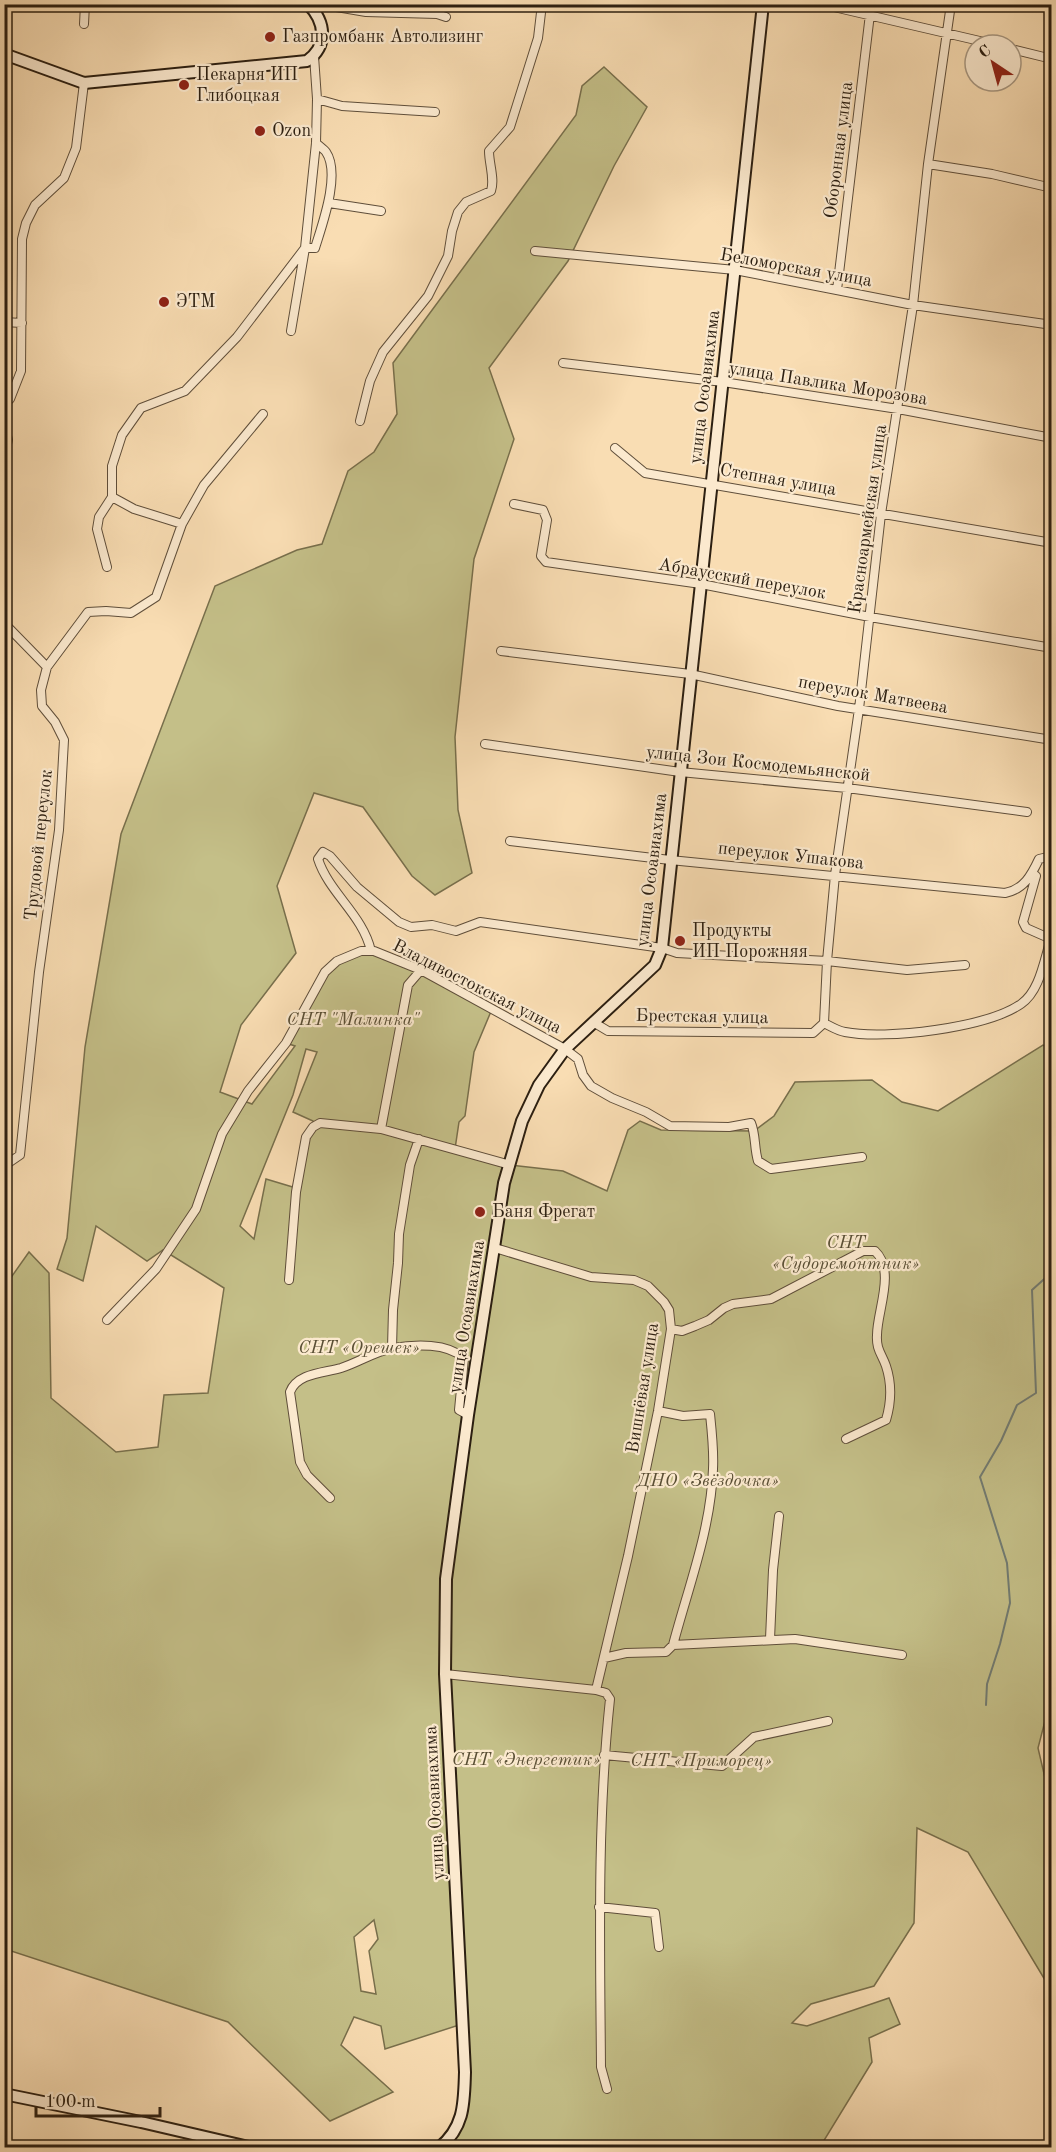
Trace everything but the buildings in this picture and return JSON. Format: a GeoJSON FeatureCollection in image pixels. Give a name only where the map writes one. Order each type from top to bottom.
{"type":"FeatureCollection","features":[{"type":"Feature","properties":{"kind":"street"},"geometry":{"type":"LineString","coordinates":[[84,4],[84,24]]}},
{"type":"Feature","properties":{"kind":"street"},"geometry":{"type":"LineString","coordinates":[[360,421],[370,381],[383,352],[428,296],[448,256],[458,212],[466,202],[491,191],[494,182],[489,168],[489,151],[510,126],[538,38],[542,4]]}},
{"type":"Feature","properties":{"kind":"street","name":"улица Осоавиахима"},"geometry":{"type":"LineString","coordinates":[[441,2147],[458,2126],[464,2100],[465,2072],[445,1674],[446,1580],[468,1415],[504,1183],[522,1121],[539,1085],[565,1049],[655,965],[662,948],[763,4]]}},
{"type":"Feature","properties":{"kind":"street"},"geometry":{"type":"LineString","coordinates":[[821,4],[963,36]]}},
{"type":"Feature","properties":{"kind":"street","name":"Красноармейская улица"},"geometry":{"type":"LineString","coordinates":[[824,1023],[835,875],[859,709],[881,514],[913,305],[928,164],[951,4]]}},
{"type":"Feature","properties":{"kind":"street"},"geometry":{"type":"LineString","coordinates":[[4,54],[84,83],[307,61],[314,56],[323,38],[314,5],[366,12],[437,14],[446,17]]}},
{"type":"Feature","properties":{"kind":"street","name":"Оборонная улица"},"geometry":{"type":"LineString","coordinates":[[837,290],[870,14]]}},
{"type":"Feature","properties":{"kind":"street"},"geometry":{"type":"LineString","coordinates":[[1023,52],[1052,59]]}},
{"type":"Feature","properties":{"kind":"street"},"geometry":{"type":"LineString","coordinates":[[291,331],[305,248],[316,143],[317,99],[314,56]]}},
{"type":"Feature","properties":{"kind":"street"},"geometry":{"type":"LineString","coordinates":[[4,403],[10,399],[21,371],[22,239],[26,223],[34,205],[64,178],[76,148],[84,83]]}},
{"type":"Feature","properties":{"kind":"street"},"geometry":{"type":"LineString","coordinates":[[317,99],[342,106],[435,112]]}},
{"type":"Feature","properties":{"kind":"street"},"geometry":{"type":"LineString","coordinates":[[305,248],[315,248],[329,203],[331,162],[326,151],[316,143]]}},
{"type":"Feature","properties":{"kind":"street"},"geometry":{"type":"LineString","coordinates":[[928,164],[992,174],[1052,188]]}},
{"type":"Feature","properties":{"kind":"street"},"geometry":{"type":"LineString","coordinates":[[329,203],[381,211]]}},
{"type":"Feature","properties":{"kind":"street"},"geometry":{"type":"LineString","coordinates":[[107,567],[97,529],[99,517],[112,496],[112,466],[122,435],[141,408],[185,391],[237,337],[305,248]]}},
{"type":"Feature","properties":{"kind":"street","name":"Беломорская улица"},"geometry":{"type":"LineString","coordinates":[[535,251],[735,270],[913,305],[1052,325]]}},
{"type":"Feature","properties":{"kind":"street"},"geometry":{"type":"LineString","coordinates":[[4,322],[22,324]]}},
{"type":"Feature","properties":{"kind":"street","name":"улица Павлика Морозова"},"geometry":{"type":"LineString","coordinates":[[563,363],[723,382],[898,409],[1052,438]]}},
{"type":"Feature","properties":{"kind":"street"},"geometry":{"type":"LineString","coordinates":[[112,496],[134,508],[182,524],[204,485],[263,414]]}},
{"type":"Feature","properties":{"kind":"street"},"geometry":{"type":"LineString","coordinates":[[4,423],[8,440],[4,456]]}},
{"type":"Feature","properties":{"kind":"street","name":"Степная улица"},"geometry":{"type":"LineString","coordinates":[[615,448],[645,473],[1052,543]]}},
{"type":"Feature","properties":{"kind":"street","name":"Абраусский переулок"},"geometry":{"type":"LineString","coordinates":[[514,504],[543,510],[547,520],[542,556],[546,562],[700,584],[870,617],[1052,648]]}},
{"type":"Feature","properties":{"kind":"street","name":"Трудовой переулок"},"geometry":{"type":"LineString","coordinates":[[4,1166],[20,1155],[39,972],[59,830],[64,740],[55,722],[42,706],[41,690],[47,667],[88,612],[131,613],[156,597],[182,524]]}},
{"type":"Feature","properties":{"kind":"street"},"geometry":{"type":"LineString","coordinates":[[4,622],[47,667]]}},
{"type":"Feature","properties":{"kind":"street","name":"переулок Матвеева"},"geometry":{"type":"LineString","coordinates":[[501,651],[690,674],[859,709],[1052,740]]}},
{"type":"Feature","properties":{"kind":"street","name":"улица Зои Космодемьянской"},"geometry":{"type":"LineString","coordinates":[[485,744],[680,772],[847,788],[1028,812]]}},
{"type":"Feature","properties":{"kind":"street","name":"переулок Ушакова"},"geometry":{"type":"LineString","coordinates":[[510,841],[670,860],[1005,893],[1017,891],[1032,873],[1039,859],[1052,856]]}},
{"type":"Feature","properties":{"kind":"street"},"geometry":{"type":"LineString","coordinates":[[371,951],[356,917],[322,871],[318,859],[323,852],[330,856],[357,886],[399,922],[411,927],[432,926],[456,931],[480,922],[662,948],[677,953],[827,961],[907,970],[965,965]]}},
{"type":"Feature","properties":{"kind":"street"},"geometry":{"type":"LineString","coordinates":[[824,1023],[844,1032],[873,1034],[924,1032],[982,1020],[1021,1004],[1035,989],[1051,940],[1026,928],[1023,922],[1036,876],[1032,873]]}},
{"type":"Feature","properties":{"kind":"street","name":"Владивостокская улица"},"geometry":{"type":"LineString","coordinates":[[107,1320],[156,1269],[196,1209],[222,1134],[248,1091],[286,1043],[325,972],[337,961],[361,951],[371,951],[421,970],[565,1049],[578,1059],[583,1075],[591,1086],[670,1126],[729,1127],[751,1123],[758,1161],[771,1169],[862,1157]]}},
{"type":"Feature","properties":{"kind":"street"},"geometry":{"type":"LineString","coordinates":[[381,1129],[408,985],[421,970]]}},
{"type":"Feature","properties":{"kind":"street","name":"Брестская улица"},"geometry":{"type":"LineString","coordinates":[[593,1022],[608,1031],[813,1033],[824,1023]]}},
{"type":"Feature","properties":{"kind":"street"},"geometry":{"type":"LineString","coordinates":[[289,1280],[296,1192],[306,1137],[314,1127],[320,1124],[381,1129],[510,1165]]}},
{"type":"Feature","properties":{"kind":"street"},"geometry":{"type":"LineString","coordinates":[[392,1348],[399,1234],[410,1166],[419,1139]]}},
{"type":"Feature","properties":{"kind":"street","name":"Вишнёвая улица"},"geometry":{"type":"LineString","coordinates":[[495,1248],[591,1277],[633,1280],[648,1286],[669,1310],[671,1329],[658,1411],[596,1690]]}},
{"type":"Feature","properties":{"kind":"street"},"geometry":{"type":"LineString","coordinates":[[671,1329],[682,1331],[710,1320],[724,1308],[733,1304],[771,1299],[863,1251],[875,1251],[881,1257],[884,1278],[878,1315],[877,1349],[889,1377],[891,1404],[886,1420],[846,1439]]}},
{"type":"Feature","properties":{"kind":"street"},"geometry":{"type":"LineString","coordinates":[[330,1498],[307,1475],[300,1462],[290,1392],[293,1384],[299,1379],[342,1367],[392,1348],[427,1345],[456,1351],[464,1358],[459,1410],[468,1415]]}},
{"type":"Feature","properties":{"kind":"street"},"geometry":{"type":"LineString","coordinates":[[604,1658],[626,1653],[666,1652],[673,1645],[703,1533],[713,1463],[711,1414],[683,1416],[658,1411]]}},
{"type":"Feature","properties":{"kind":"street"},"geometry":{"type":"LineString","coordinates":[[771,1639],[772,1570],[778,1516]]}},
{"type":"Feature","properties":{"kind":"street"},"geometry":{"type":"LineString","coordinates":[[673,1645],[771,1639],[903,1654]]}},
{"type":"Feature","properties":{"kind":"street"},"geometry":{"type":"LineString","coordinates":[[445,1674],[596,1690],[606,1693],[610,1699],[604,1755],[599,1907],[601,2067],[607,2090]]}},
{"type":"Feature","properties":{"kind":"street"},"geometry":{"type":"LineString","coordinates":[[604,1755],[722,1766],[754,1737],[828,1721]]}},
{"type":"Feature","properties":{"kind":"street"},"geometry":{"type":"LineString","coordinates":[[599,1907],[655,1913],[659,1947]]}},
{"type":"Feature","properties":{"kind":"street"},"geometry":{"type":"LineString","coordinates":[[4,2094],[253,2148]]}},
{"type":"Feature","properties":{"kind":"green space"},"geometry":{"type":"Polygon","coordinates":[[[604,67],[647,107],[614,166],[568,261],[489,368],[514,439],[474,559],[455,737],[458,810],[472,873],[435,895],[412,876],[363,807],[314,793],[277,886],[296,953],[241,1025],[220,1092],[252,1104],[295,1046],[286,1043],[325,972],[337,961],[374,951],[492,1009],[474,1052],[465,1116],[459,1122],[455,1149],[510,1165],[563,1171],[607,1191],[628,1130],[640,1121],[661,1130],[754,1131],[774,1116],[795,1082],[872,1080],[902,1102],[938,1111],[1043,1045],[1051,1049],[1052,1694],[1038,1748],[1052,1808],[1051,1990],[968,1852],[917,1828],[914,1923],[874,1986],[811,2004],[792,2023],[807,2026],[889,1998],[900,2024],[869,2038],[872,2062],[820,2147],[441,2148],[458,2126],[462,2024],[385,2049],[381,2026],[354,2017],[341,2045],[393,2092],[330,2121],[228,2022],[5,1949],[5,1286],[29,1252],[49,1273],[51,1398],[116,1452],[158,1447],[164,1395],[208,1393],[224,1288],[163,1250],[147,1261],[96,1226],[83,1281],[57,1269],[67,1238],[85,1047],[121,834],[215,586],[297,550],[322,544],[348,471],[374,452],[397,414],[393,363],[576,115],[582,86],[604,67]],[[306,1049],[293,1095],[240,1226],[254,1239],[266,1179],[296,1188],[313,1127],[313,1121],[293,1112],[317,1052],[306,1049]],[[374,1920],[354,1937],[361,1991],[376,1994],[369,1951],[378,1939],[374,1920]]]}},
{"type":"Feature","properties":{"kind":"waterway"},"geometry":{"type":"LineString","coordinates":[[986,1705],[987,1684],[1010,1603],[1007,1563],[980,1477],[1001,1441],[1017,1405],[1036,1393],[1032,1290],[1052,1272]]}},
{"type":"Feature","properties":{"kind":"place","name":"Газпромбанк Автолизинг"},"geometry":{"type":"Point","coordinates":[270,37]}},
{"type":"Feature","properties":{"kind":"place","name":"Пекарня ИП Глибоцкая"},"geometry":{"type":"Point","coordinates":[184,85]}},
{"type":"Feature","properties":{"kind":"place","name":"Ozon"},"geometry":{"type":"Point","coordinates":[260,131]}},
{"type":"Feature","properties":{"kind":"place","name":"ЭТМ"},"geometry":{"type":"Point","coordinates":[164,302]}},
{"type":"Feature","properties":{"kind":"place","name":"Продукты ИП Порожняя"},"geometry":{"type":"Point","coordinates":[680,941]}},
{"type":"Feature","properties":{"kind":"place","name":"Баня Фрегат"},"geometry":{"type":"Point","coordinates":[480,1212]}},
{"type":"Feature","properties":{"kind":"park label","name":"СНТ \"Малинка\""},"geometry":{"type":"Point","coordinates":[353,1020]}},
{"type":"Feature","properties":{"kind":"park label","name":"СНТ «Судоремонтник»"},"geometry":{"type":"Point","coordinates":[846,1253]}},
{"type":"Feature","properties":{"kind":"park label","name":"СНТ «Орешек»"},"geometry":{"type":"Point","coordinates":[359,1348]}},
{"type":"Feature","properties":{"kind":"park label","name":"ДНО «Звёздочка»"},"geometry":{"type":"Point","coordinates":[708,1481]}},
{"type":"Feature","properties":{"kind":"park label","name":"СНТ «Энергетик»"},"geometry":{"type":"Point","coordinates":[526,1760]}},
{"type":"Feature","properties":{"kind":"park label","name":"СНТ «Приморец»"},"geometry":{"type":"Point","coordinates":[701,1761]}}]}
